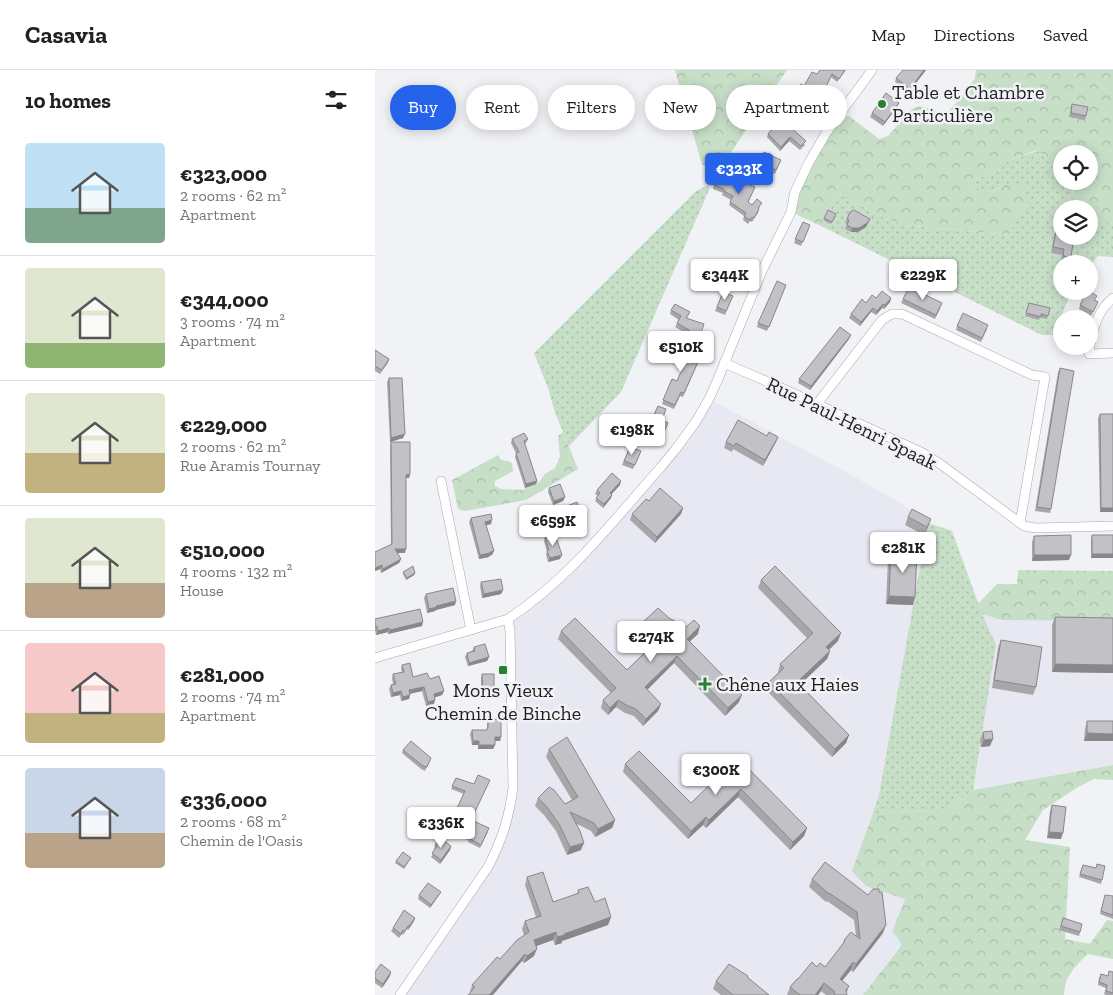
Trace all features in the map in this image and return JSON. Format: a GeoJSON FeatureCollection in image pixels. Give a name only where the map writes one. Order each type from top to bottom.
{"type":"FeatureCollection","features":[{"type":"Feature","properties":{"kind":"street"},"geometry":{"type":"LineString","coordinates":[[375,658],[509,619],[572,568],[661,467],[695,423],[709,399],[762,271],[791,212],[795,192],[808,164],[826,134],[872,70]]}},
{"type":"Feature","properties":{"kind":"street"},"geometry":{"type":"LineString","coordinates":[[1113,298],[1100,312],[1090,339],[1089,354],[1113,353]]}},
{"type":"Feature","properties":{"kind":"street"},"geometry":{"type":"LineString","coordinates":[[817,404],[882,320],[891,314],[902,314],[1032,375],[1045,377],[1020,523]]}},
{"type":"Feature","properties":{"kind":"street","name":"Rue Paul-Henri Spaak"},"geometry":{"type":"LineString","coordinates":[[724,363],[927,456],[1024,526],[1036,528],[1113,526]]}},
{"type":"Feature","properties":{"kind":"street"},"geometry":{"type":"LineString","coordinates":[[441,481],[471,630]]}},
{"type":"Feature","properties":{"kind":"street"},"geometry":{"type":"LineString","coordinates":[[400,995],[488,867],[497,850],[509,812],[513,788],[509,619]]}},
{"type":"Feature","properties":{"kind":"shaded area","name":"Chêne aux Haies"},"geometry":{"type":"Polygon","coordinates":[[[709,399],[899,502],[928,523],[952,531],[982,614],[1001,620],[1113,621],[1113,765],[973,790],[943,812],[907,811],[866,886],[905,899],[892,932],[901,944],[863,995],[400,995],[472,891],[509,812],[508,619],[547,590],[661,467],[709,399]]]}},
{"type":"Feature","properties":{"kind":"green space"},"geometry":{"type":"Polygon","coordinates":[[[675,70],[787,70],[777,85],[726,85],[726,130],[746,130],[721,167],[702,165],[692,130],[716,130],[716,85],[679,85],[675,70]]]}},
{"type":"Feature","properties":{"kind":"green space"},"geometry":{"type":"Polygon","coordinates":[[[976,70],[1113,70],[1113,224],[1098,219],[1098,200],[1071,200],[1073,190],[1098,190],[1098,145],[1053,145],[1053,161],[1037,150],[1005,162],[999,170],[970,180],[968,185],[992,192],[1006,184],[1025,183],[1028,205],[1017,217],[1009,235],[903,225],[836,193],[821,226],[791,212],[795,192],[831,130],[847,130],[847,116],[879,139],[888,136],[916,107],[928,108],[944,116],[960,99],[975,78],[976,70]]]}},
{"type":"Feature","properties":{"kind":"green space"},"geometry":{"type":"Polygon","coordinates":[[[1042,149],[1053,158],[1053,190],[1073,190],[1071,200],[1053,200],[1053,245],[1098,245],[1098,219],[1113,224],[1113,257],[1053,255],[1053,300],[1068,300],[1064,310],[1053,310],[1053,335],[1042,335],[821,226],[836,193],[903,225],[1009,235],[1017,217],[1028,205],[1006,184],[992,192],[968,185],[970,180],[999,170],[1005,162],[1042,149]]]}},
{"type":"Feature","properties":{"kind":"green space"},"geometry":{"type":"Polygon","coordinates":[[[708,185],[709,190],[621,392],[569,446],[534,353],[696,191],[708,185]]]}},
{"type":"Feature","properties":{"kind":"green space"},"geometry":{"type":"Polygon","coordinates":[[[563,432],[578,469],[526,500],[465,511],[458,509],[452,480],[498,455],[501,460],[512,463],[513,471],[495,481],[495,486],[501,489],[522,490],[539,482],[545,474],[555,468],[560,457],[558,436],[563,432]]]}},
{"type":"Feature","properties":{"kind":"green space"},"geometry":{"type":"Polygon","coordinates":[[[928,523],[952,531],[982,614],[996,645],[973,790],[943,812],[907,811],[880,813],[872,816],[879,795],[928,523]]]}},
{"type":"Feature","properties":{"kind":"green space"},"geometry":{"type":"Polygon","coordinates":[[[1018,570],[1113,571],[1113,621],[1001,620],[982,614],[978,604],[997,584],[1017,584],[1018,570]]]}},
{"type":"Feature","properties":{"kind":"green space"},"geometry":{"type":"Polygon","coordinates":[[[1113,765],[1113,780],[1094,779],[1043,810],[1025,840],[1070,847],[1065,939],[1090,944],[1107,920],[1113,921],[1113,959],[1088,954],[1078,963],[1068,977],[1064,995],[863,995],[900,947],[901,944],[898,938],[892,932],[905,899],[866,886],[852,871],[872,816],[880,813],[907,811],[943,812],[973,790],[1113,765]]]}},
{"type":"Feature","properties":{"kind":"building"},"geometry":{"type":"Polygon","coordinates":[[[820,70],[845,70],[839,79],[832,74],[827,85],[805,85],[812,72],[817,74],[820,70]]]}},
{"type":"Feature","properties":{"kind":"building"},"geometry":{"type":"Polygon","coordinates":[[[903,70],[924,70],[910,89],[896,78],[903,70]]]}},
{"type":"Feature","properties":{"kind":"building"},"geometry":{"type":"Polygon","coordinates":[[[886,93],[899,103],[885,122],[872,113],[886,93]]]}},
{"type":"Feature","properties":{"kind":"building"},"geometry":{"type":"Polygon","coordinates":[[[1072,104],[1088,107],[1086,116],[1071,113],[1072,104]]]}},
{"type":"Feature","properties":{"kind":"building"},"geometry":{"type":"Polygon","coordinates":[[[772,130],[793,130],[806,141],[801,146],[790,137],[781,147],[768,134],[772,130]]]}},
{"type":"Feature","properties":{"kind":"building"},"geometry":{"type":"Polygon","coordinates":[[[764,152],[781,160],[776,170],[768,166],[765,173],[755,169],[764,152]]]}},
{"type":"Feature","properties":{"kind":"building"},"geometry":{"type":"Polygon","coordinates":[[[711,161],[722,167],[718,173],[707,168],[711,161]]]}},
{"type":"Feature","properties":{"kind":"building"},"geometry":{"type":"Polygon","coordinates":[[[721,173],[746,185],[746,183],[755,187],[748,202],[752,205],[757,199],[762,203],[754,218],[752,217],[750,220],[744,216],[746,213],[730,202],[733,196],[724,191],[724,189],[714,185],[721,173]]]}},
{"type":"Feature","properties":{"kind":"building"},"geometry":{"type":"Polygon","coordinates":[[[828,210],[836,214],[832,222],[824,218],[828,210]]]}},
{"type":"Feature","properties":{"kind":"building"},"geometry":{"type":"Polygon","coordinates":[[[854,210],[870,219],[859,228],[852,228],[847,225],[850,212],[854,210]]]}},
{"type":"Feature","properties":{"kind":"building"},"geometry":{"type":"Polygon","coordinates":[[[803,222],[810,225],[803,242],[795,239],[803,222]]]}},
{"type":"Feature","properties":{"kind":"building"},"geometry":{"type":"Polygon","coordinates":[[[1053,245],[1073,245],[1071,255],[1063,255],[1064,249],[1053,247],[1053,245]]]}},
{"type":"Feature","properties":{"kind":"building"},"geometry":{"type":"Polygon","coordinates":[[[728,264],[737,267],[731,286],[720,282],[721,280],[717,278],[720,271],[724,273],[728,264]]]}},
{"type":"Feature","properties":{"kind":"building"},"geometry":{"type":"Polygon","coordinates":[[[777,281],[786,285],[769,327],[758,323],[777,281]]]}},
{"type":"Feature","properties":{"kind":"building"},"geometry":{"type":"Polygon","coordinates":[[[909,287],[942,303],[936,315],[903,299],[909,287]]]}},
{"type":"Feature","properties":{"kind":"building"},"geometry":{"type":"Polygon","coordinates":[[[882,291],[891,298],[877,311],[873,308],[861,322],[851,314],[862,299],[866,303],[872,295],[876,298],[882,291]]]}},
{"type":"Feature","properties":{"kind":"building"},"geometry":{"type":"Polygon","coordinates":[[[723,292],[733,296],[726,311],[717,307],[723,292]]]}},
{"type":"Feature","properties":{"kind":"building"},"geometry":{"type":"Polygon","coordinates":[[[1082,300],[1098,302],[1094,310],[1089,310],[1080,305],[1082,300]]]}},
{"type":"Feature","properties":{"kind":"building"},"geometry":{"type":"Polygon","coordinates":[[[1029,303],[1050,308],[1048,316],[1041,314],[1041,317],[1026,313],[1029,303]]]}},
{"type":"Feature","properties":{"kind":"building"},"geometry":{"type":"Polygon","coordinates":[[[675,304],[690,312],[686,318],[704,324],[699,339],[687,335],[689,330],[677,323],[681,316],[671,310],[675,304]]]}},
{"type":"Feature","properties":{"kind":"building"},"geometry":{"type":"Polygon","coordinates":[[[963,313],[988,325],[982,338],[957,326],[963,313]]]}},
{"type":"Feature","properties":{"kind":"building"},"geometry":{"type":"Polygon","coordinates":[[[840,327],[851,335],[811,386],[799,379],[840,327]]]}},
{"type":"Feature","properties":{"kind":"building"},"geometry":{"type":"Polygon","coordinates":[[[667,341],[699,354],[696,361],[698,362],[684,393],[681,392],[675,405],[663,400],[672,379],[677,381],[687,358],[664,348],[667,341]]]}},
{"type":"Feature","properties":{"kind":"building"},"geometry":{"type":"Polygon","coordinates":[[[375,350],[389,359],[382,370],[375,366],[375,350]]]}},
{"type":"Feature","properties":{"kind":"building"},"geometry":{"type":"Polygon","coordinates":[[[1060,368],[1074,371],[1051,509],[1037,507],[1060,368]]]}},
{"type":"Feature","properties":{"kind":"building"},"geometry":{"type":"Polygon","coordinates":[[[389,378],[402,378],[405,434],[391,438],[389,378]]]}},
{"type":"Feature","properties":{"kind":"building"},"geometry":{"type":"Polygon","coordinates":[[[658,406],[666,409],[662,420],[668,423],[661,438],[646,432],[658,406]]]}},
{"type":"Feature","properties":{"kind":"building"},"geometry":{"type":"Polygon","coordinates":[[[1100,414],[1113,414],[1113,508],[1101,508],[1100,414]]]}},
{"type":"Feature","properties":{"kind":"building"},"geometry":{"type":"Polygon","coordinates":[[[738,420],[767,436],[769,432],[778,437],[765,460],[736,443],[734,446],[726,442],[738,420]]]}},
{"type":"Feature","properties":{"kind":"building"},"geometry":{"type":"Polygon","coordinates":[[[524,433],[528,439],[524,441],[537,481],[526,484],[516,453],[519,452],[512,439],[524,433]]]}},
{"type":"Feature","properties":{"kind":"building"},"geometry":{"type":"Polygon","coordinates":[[[391,442],[410,442],[410,474],[406,475],[406,549],[395,549],[401,559],[383,569],[382,565],[375,568],[375,552],[392,544],[391,442]]]}},
{"type":"Feature","properties":{"kind":"building"},"geometry":{"type":"Polygon","coordinates":[[[630,447],[641,451],[635,465],[624,461],[630,447]]]}},
{"type":"Feature","properties":{"kind":"building"},"geometry":{"type":"Polygon","coordinates":[[[612,473],[621,481],[610,493],[612,495],[604,504],[596,498],[600,493],[597,490],[612,473]]]}},
{"type":"Feature","properties":{"kind":"building"},"geometry":{"type":"Polygon","coordinates":[[[560,484],[565,497],[554,501],[549,488],[560,484]]]}},
{"type":"Feature","properties":{"kind":"building"},"geometry":{"type":"Polygon","coordinates":[[[660,488],[683,508],[657,537],[632,514],[646,499],[649,501],[660,488]]]}},
{"type":"Feature","properties":{"kind":"building"},"geometry":{"type":"Polygon","coordinates":[[[577,502],[579,507],[581,506],[585,518],[579,521],[578,518],[567,522],[562,508],[577,502]]]}},
{"type":"Feature","properties":{"kind":"building"},"geometry":{"type":"Polygon","coordinates":[[[912,509],[931,519],[927,527],[908,517],[912,509]]]}},
{"type":"Feature","properties":{"kind":"building"},"geometry":{"type":"Polygon","coordinates":[[[491,514],[492,520],[485,522],[494,551],[480,555],[471,518],[491,514]]]}},
{"type":"Feature","properties":{"kind":"building"},"geometry":{"type":"Polygon","coordinates":[[[555,534],[562,555],[550,558],[545,538],[555,534]]]}},
{"type":"Feature","properties":{"kind":"building"},"geometry":{"type":"Polygon","coordinates":[[[1071,535],[1071,555],[1034,555],[1034,536],[1071,535]]]}},
{"type":"Feature","properties":{"kind":"building"},"geometry":{"type":"Polygon","coordinates":[[[1092,535],[1113,535],[1113,554],[1092,554],[1092,535]]]}},
{"type":"Feature","properties":{"kind":"building"},"geometry":{"type":"Polygon","coordinates":[[[891,550],[917,551],[915,597],[889,596],[891,550]]]}},
{"type":"Feature","properties":{"kind":"building"},"geometry":{"type":"Polygon","coordinates":[[[413,566],[415,573],[407,578],[403,572],[413,566]]]}},
{"type":"Feature","properties":{"kind":"building"},"geometry":{"type":"Polygon","coordinates":[[[775,566],[841,633],[826,647],[830,651],[797,682],[849,735],[835,749],[769,682],[784,668],[780,664],[813,633],[761,580],[775,566]]]}},
{"type":"Feature","properties":{"kind":"building"},"geometry":{"type":"Polygon","coordinates":[[[501,579],[503,590],[484,594],[481,582],[501,579]]]}},
{"type":"Feature","properties":{"kind":"building"},"geometry":{"type":"Polygon","coordinates":[[[453,588],[456,601],[429,609],[426,594],[453,588]]]}},
{"type":"Feature","properties":{"kind":"building"},"geometry":{"type":"Polygon","coordinates":[[[658,608],[669,618],[686,627],[694,620],[700,626],[687,639],[742,695],[728,708],[677,656],[645,687],[661,704],[646,719],[636,709],[618,700],[610,708],[603,700],[616,688],[561,631],[575,618],[627,670],[659,639],[643,622],[658,608]]]}},
{"type":"Feature","properties":{"kind":"building"},"geometry":{"type":"Polygon","coordinates":[[[420,609],[423,622],[390,630],[389,628],[378,631],[377,626],[375,627],[375,619],[420,609]]]}},
{"type":"Feature","properties":{"kind":"building"},"geometry":{"type":"Polygon","coordinates":[[[1055,617],[1113,618],[1113,665],[1055,664],[1055,617]]]}},
{"type":"Feature","properties":{"kind":"building"},"geometry":{"type":"Polygon","coordinates":[[[1001,640],[1042,647],[1036,687],[994,680],[1001,640]]]}},
{"type":"Feature","properties":{"kind":"building"},"geometry":{"type":"Polygon","coordinates":[[[485,644],[489,657],[469,663],[467,653],[475,651],[474,647],[485,644]]]}},
{"type":"Feature","properties":{"kind":"building"},"geometry":{"type":"Polygon","coordinates":[[[410,663],[413,677],[427,673],[430,679],[439,676],[444,691],[434,694],[435,700],[428,702],[424,687],[409,690],[410,695],[403,697],[401,691],[393,693],[391,685],[396,684],[393,674],[404,672],[402,665],[410,663]]]}},
{"type":"Feature","properties":{"kind":"building"},"geometry":{"type":"Polygon","coordinates":[[[482,674],[494,674],[494,691],[483,691],[482,674]]]}},
{"type":"Feature","properties":{"kind":"building"},"geometry":{"type":"Polygon","coordinates":[[[501,719],[501,737],[495,737],[495,745],[479,745],[479,741],[473,741],[472,730],[487,730],[488,720],[501,719]]]}},
{"type":"Feature","properties":{"kind":"building"},"geometry":{"type":"Polygon","coordinates":[[[1087,721],[1113,721],[1113,734],[1087,733],[1087,721]]]}},
{"type":"Feature","properties":{"kind":"building"},"geometry":{"type":"Polygon","coordinates":[[[992,731],[993,739],[984,740],[983,732],[992,731]]]}},
{"type":"Feature","properties":{"kind":"building"},"geometry":{"type":"Polygon","coordinates":[[[567,737],[615,820],[598,829],[594,823],[570,812],[584,843],[570,847],[559,824],[538,798],[549,787],[554,790],[565,804],[578,797],[549,749],[567,737]]]}},
{"type":"Feature","properties":{"kind":"building"},"geometry":{"type":"Polygon","coordinates":[[[411,741],[431,758],[427,767],[403,750],[411,741]]]}},
{"type":"Feature","properties":{"kind":"building"},"geometry":{"type":"Polygon","coordinates":[[[639,751],[691,803],[723,772],[727,775],[741,761],[807,828],[793,842],[741,789],[709,820],[706,817],[691,831],[625,764],[639,751]]]}},
{"type":"Feature","properties":{"kind":"building"},"geometry":{"type":"Polygon","coordinates":[[[478,775],[490,780],[471,820],[489,828],[481,845],[449,826],[465,791],[452,786],[456,778],[474,784],[478,775]]]}},
{"type":"Feature","properties":{"kind":"building"},"geometry":{"type":"Polygon","coordinates":[[[1052,805],[1066,807],[1063,833],[1049,832],[1052,805]]]}},
{"type":"Feature","properties":{"kind":"building"},"geometry":{"type":"Polygon","coordinates":[[[440,838],[451,846],[441,860],[432,853],[440,838]]]}},
{"type":"Feature","properties":{"kind":"building"},"geometry":{"type":"Polygon","coordinates":[[[403,852],[411,858],[404,867],[396,861],[403,852]]]}},
{"type":"Feature","properties":{"kind":"building"},"geometry":{"type":"Polygon","coordinates":[[[825,862],[868,895],[873,889],[879,889],[879,892],[882,892],[886,925],[856,964],[853,962],[840,979],[849,986],[846,990],[847,995],[835,995],[834,991],[824,983],[815,995],[800,995],[790,987],[812,962],[817,967],[820,963],[825,967],[851,932],[860,939],[857,912],[829,894],[812,879],[825,862]]]}},
{"type":"Feature","properties":{"kind":"building"},"geometry":{"type":"Polygon","coordinates":[[[1097,864],[1105,866],[1102,880],[1080,874],[1083,865],[1096,868],[1097,864]]]}},
{"type":"Feature","properties":{"kind":"building"},"geometry":{"type":"Polygon","coordinates":[[[543,872],[553,902],[579,893],[578,890],[588,887],[595,902],[605,898],[611,917],[565,935],[557,937],[556,932],[534,940],[537,949],[527,956],[525,954],[489,995],[468,995],[475,987],[472,985],[497,957],[500,959],[517,940],[529,932],[525,921],[541,916],[527,877],[543,872]]]}},
{"type":"Feature","properties":{"kind":"building"},"geometry":{"type":"Polygon","coordinates":[[[428,883],[441,892],[431,905],[419,895],[428,883]]]}},
{"type":"Feature","properties":{"kind":"building"},"geometry":{"type":"Polygon","coordinates":[[[1105,895],[1113,896],[1113,915],[1101,911],[1105,895]]]}},
{"type":"Feature","properties":{"kind":"building"},"geometry":{"type":"Polygon","coordinates":[[[404,910],[415,918],[401,934],[393,928],[404,910]]]}},
{"type":"Feature","properties":{"kind":"building"},"geometry":{"type":"Polygon","coordinates":[[[1063,918],[1082,924],[1080,932],[1061,926],[1063,918]]]}},
{"type":"Feature","properties":{"kind":"building"},"geometry":{"type":"Polygon","coordinates":[[[381,964],[391,972],[383,984],[375,978],[375,972],[381,964]]]}},
{"type":"Feature","properties":{"kind":"building"},"geometry":{"type":"Polygon","coordinates":[[[729,964],[748,976],[769,995],[733,995],[716,981],[729,964]]]}},
{"type":"Feature","properties":{"kind":"building"},"geometry":{"type":"Polygon","coordinates":[[[1109,971],[1113,972],[1113,993],[1106,991],[1107,985],[1099,982],[1101,974],[1108,976],[1109,971]]]}},
{"type":"Feature","properties":{"kind":"place","name":"Table et Chambre Particulière"},"geometry":{"type":"Point","coordinates":[882,104]}},
{"type":"Feature","properties":{"kind":"place","name":"Mons Vieux Chemin de Binche"},"geometry":{"type":"Point","coordinates":[503,670]}},
{"type":"Feature","properties":{"kind":"place","name":"Chêne aux Haies"},"geometry":{"type":"Point","coordinates":[705,684]}}]}
